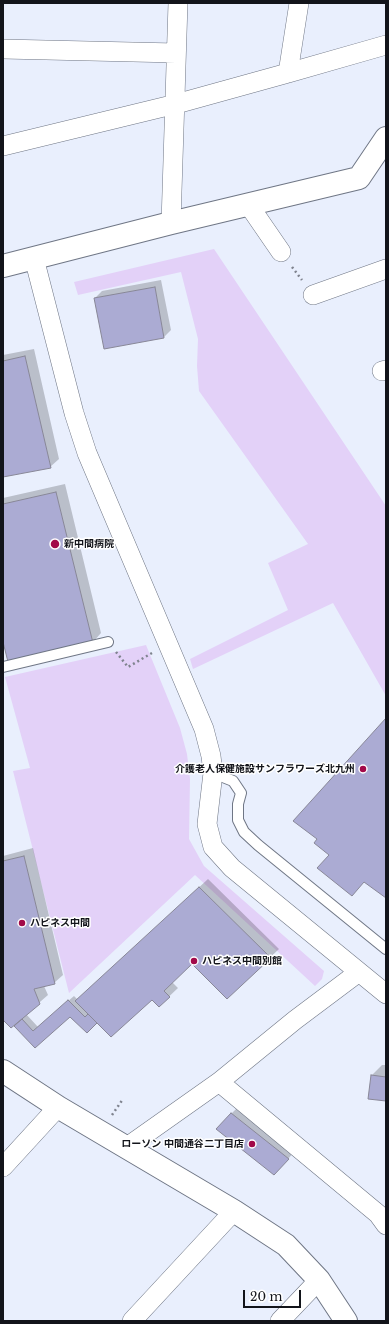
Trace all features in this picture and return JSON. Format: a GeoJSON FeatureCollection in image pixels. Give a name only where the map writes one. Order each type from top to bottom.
{"type":"FeatureCollection","features":[{"type":"Feature","properties":{"kind":"street"},"geometry":{"type":"LineString","coordinates":[[171,223],[176,104],[178,3]]}},
{"type":"Feature","properties":{"kind":"street"},"geometry":{"type":"LineString","coordinates":[[288,73],[300,3]]}},
{"type":"Feature","properties":{"kind":"street"},"geometry":{"type":"LineString","coordinates":[[3,146],[176,104],[386,45]]}},
{"type":"Feature","properties":{"kind":"street"},"geometry":{"type":"LineString","coordinates":[[3,49],[176,53]]}},
{"type":"Feature","properties":{"kind":"street"},"geometry":{"type":"LineString","coordinates":[[3,266],[171,223],[359,178],[386,138]]}},
{"type":"Feature","properties":{"kind":"street"},"geometry":{"type":"LineString","coordinates":[[248,204],[281,252]]}},
{"type":"Feature","properties":{"kind":"street"},"geometry":{"type":"LineString","coordinates":[[34,258],[74,413],[87,453],[204,729],[211,756],[213,773],[207,824],[213,847],[232,868],[386,994]]}},
{"type":"Feature","properties":{"kind":"street"},"geometry":{"type":"LineString","coordinates":[[313,295],[386,269]]}},
{"type":"Feature","properties":{"kind":"street"},"geometry":{"type":"LineString","coordinates":[[127,1147],[219,1082],[295,1020],[359,972]]}},
{"type":"Feature","properties":{"kind":"street"},"geometry":{"type":"LineString","coordinates":[[3,1071],[58,1107],[234,1211],[286,1245],[319,1280],[346,1321]]}},
{"type":"Feature","properties":{"kind":"street"},"geometry":{"type":"LineString","coordinates":[[219,1082],[378,1214],[386,1225]]}},
{"type":"Feature","properties":{"kind":"street"},"geometry":{"type":"LineString","coordinates":[[3,1167],[58,1107]]}},
{"type":"Feature","properties":{"kind":"street"},"geometry":{"type":"LineString","coordinates":[[132,1321],[234,1211]]}},
{"type":"Feature","properties":{"kind":"street"},"geometry":{"type":"LineString","coordinates":[[280,1321],[319,1280]]}},
{"type":"Feature","properties":{"kind":"lane"},"geometry":{"type":"LineString","coordinates":[[3,667],[108,642]]}},
{"type":"Feature","properties":{"kind":"lane"},"geometry":{"type":"LineString","coordinates":[[213,773],[233,781],[242,793],[238,804],[238,820],[244,832],[258,845],[385,946]]}},
{"type":"Feature","properties":{"kind":"path"},"geometry":{"type":"LineString","coordinates":[[281,252],[313,295]]}},
{"type":"Feature","properties":{"kind":"path"},"geometry":{"type":"LineString","coordinates":[[108,642],[128,667],[168,643]]}},
{"type":"Feature","properties":{"kind":"shaded area"},"geometry":{"type":"Polygon","coordinates":[[[214,249],[386,506],[386,696],[333,603],[193,669],[190,659],[288,610],[268,563],[308,544],[199,391],[197,366],[198,339],[181,272],[78,295],[74,282],[214,249]]]}},
{"type":"Feature","properties":{"kind":"shaded area"},"geometry":{"type":"Polygon","coordinates":[[[146,645],[180,728],[187,754],[190,779],[189,839],[204,866],[324,971],[322,979],[315,986],[195,875],[69,993],[13,771],[30,768],[5,677],[146,645]]]}},
{"type":"Feature","properties":{"kind":"building"},"geometry":{"type":"Polygon","coordinates":[[[155,287],[164,338],[104,349],[94,298],[155,287]]]}},
{"type":"Feature","properties":{"kind":"building"},"geometry":{"type":"Polygon","coordinates":[[[25,356],[51,468],[3,477],[3,361],[25,356]]]}},
{"type":"Feature","properties":{"kind":"building"},"geometry":{"type":"Polygon","coordinates":[[[56,492],[93,643],[8,662],[3,642],[3,504],[56,492]]]}},
{"type":"Feature","properties":{"kind":"building","name":"介護老人保健施設サンフラワーズ北九州"},"geometry":{"type":"Polygon","coordinates":[[[386,718],[386,898],[364,882],[352,896],[317,868],[329,855],[314,843],[317,839],[293,821],[386,718]]]}},
{"type":"Feature","properties":{"kind":"building","name":"ハピネス中間"},"geometry":{"type":"Polygon","coordinates":[[[24,856],[55,984],[34,989],[40,1004],[11,1028],[3,1020],[3,861],[24,856]]]}},
{"type":"Feature","properties":{"kind":"building","name":"ハピネス中間別館"},"geometry":{"type":"Polygon","coordinates":[[[199,887],[271,958],[227,999],[192,964],[164,991],[170,997],[159,1007],[152,1000],[111,1037],[75,1001],[199,887]]]}},
{"type":"Feature","properties":{"kind":"building"},"geometry":{"type":"Polygon","coordinates":[[[68,1000],[85,1017],[88,1014],[97,1023],[87,1033],[70,1017],[35,1048],[14,1026],[22,1019],[33,1031],[68,1000]]]}},
{"type":"Feature","properties":{"kind":"building"},"geometry":{"type":"Polygon","coordinates":[[[371,1075],[386,1077],[386,1101],[368,1099],[371,1075]]]}},
{"type":"Feature","properties":{"kind":"building","name":"ローソン 中間通谷二丁目店"},"geometry":{"type":"Polygon","coordinates":[[[231,1113],[289,1159],[274,1175],[216,1129],[231,1113]]]}},
{"type":"Feature","properties":{"kind":"place","name":"新中間病院"},"geometry":{"type":"Point","coordinates":[55,544]}},
{"type":"Feature","properties":{"kind":"place","name":"介護老人保健施設サンフラワーズ北九州"},"geometry":{"type":"Point","coordinates":[363,769]}},
{"type":"Feature","properties":{"kind":"place","name":"ハピネス中間"},"geometry":{"type":"Point","coordinates":[22,923]}},
{"type":"Feature","properties":{"kind":"place","name":"ハピネス中間別館"},"geometry":{"type":"Point","coordinates":[194,961]}},
{"type":"Feature","properties":{"kind":"place","name":"ローソン 中間通谷二丁目店"},"geometry":{"type":"Point","coordinates":[252,1144]}}]}
